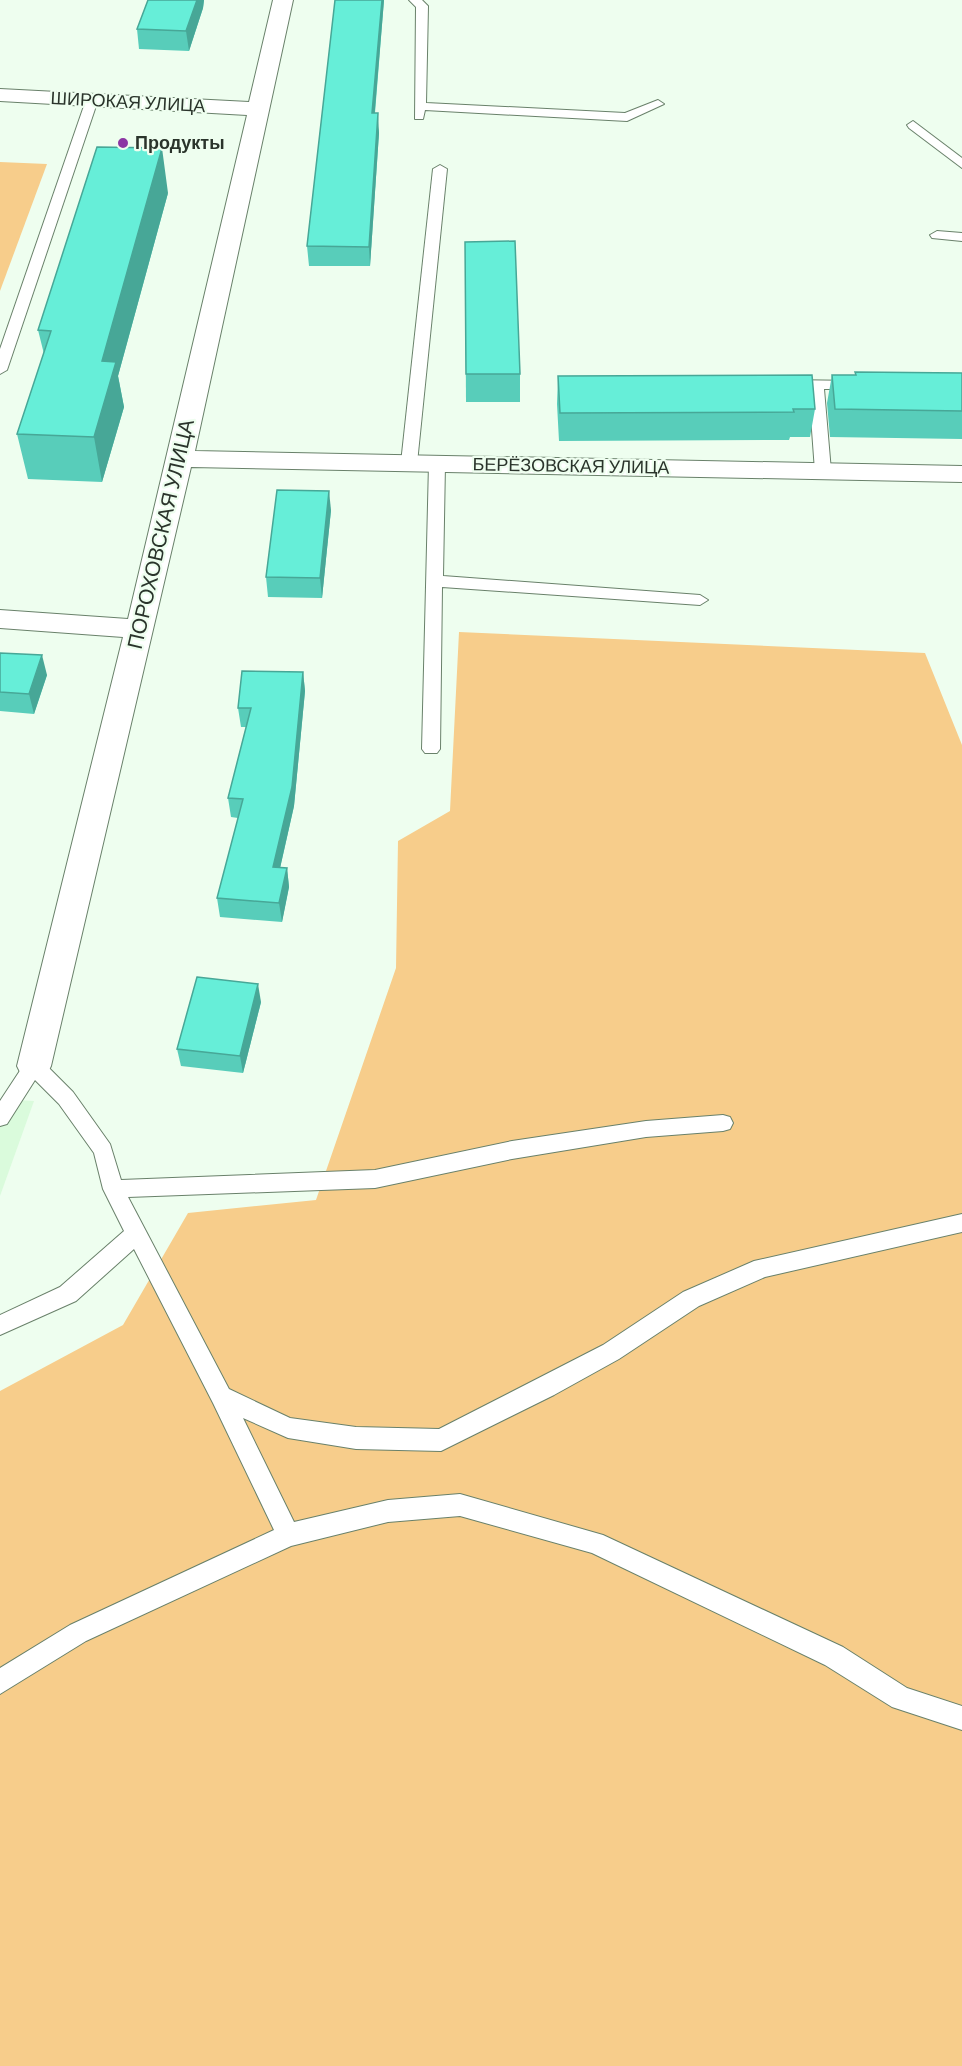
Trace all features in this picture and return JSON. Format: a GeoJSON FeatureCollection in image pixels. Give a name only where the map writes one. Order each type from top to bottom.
{"type":"FeatureCollection","features":[{"type":"Feature","properties":{"kind":"street","name":"ПОРОХОВСКАЯ УЛИЦА"},"geometry":{"type":"LineString","coordinates":[[34,1066],[180,459],[256,109],[283,0]]}},
{"type":"Feature","properties":{"kind":"street","name":"ШИРОКАЯ УЛИЦА"},"geometry":{"type":"LineString","coordinates":[[0,94],[256,109]]}},
{"type":"Feature","properties":{"kind":"street","name":"БЕРЁЗОВСКАЯ УЛИЦА"},"geometry":{"type":"LineString","coordinates":[[180,459],[962,474]]}},
{"type":"Feature","properties":{"kind":"street"},"geometry":{"type":"LineString","coordinates":[[0,619],[139,629]]}},
{"type":"Feature","properties":{"kind":"lane"},"geometry":{"type":"LineString","coordinates":[[415,0],[422,6],[419,111],[627,117],[658,104]]}},
{"type":"Feature","properties":{"kind":"lane"},"geometry":{"type":"LineString","coordinates":[[0,370],[92,100]]}},
{"type":"Feature","properties":{"kind":"lane"},"geometry":{"type":"LineString","coordinates":[[913,125],[962,164]]}},
{"type":"Feature","properties":{"kind":"lane"},"geometry":{"type":"LineString","coordinates":[[409,463],[440,169]]}},
{"type":"Feature","properties":{"kind":"lane"},"geometry":{"type":"LineString","coordinates":[[937,235],[962,237]]}},
{"type":"Feature","properties":{"kind":"lane"},"geometry":{"type":"LineString","coordinates":[[768,383],[872,386]]}},
{"type":"Feature","properties":{"kind":"lane"},"geometry":{"type":"LineString","coordinates":[[816,384],[823,471]]}},
{"type":"Feature","properties":{"kind":"lane"},"geometry":{"type":"LineString","coordinates":[[431,749],[437,464]]}},
{"type":"Feature","properties":{"kind":"lane"},"geometry":{"type":"LineString","coordinates":[[436,581],[700,600]]}},
{"type":"Feature","properties":{"kind":"lane"},"geometry":{"type":"LineString","coordinates":[[0,1118],[34,1066],[66,1098],[103,1150],[112,1189],[221,1396],[288,1535]]}},
{"type":"Feature","properties":{"kind":"lane"},"geometry":{"type":"LineString","coordinates":[[112,1189],[375,1179],[512,1150],[646,1129],[723,1123]]}},
{"type":"Feature","properties":{"kind":"lane"},"geometry":{"type":"LineString","coordinates":[[221,1396],[288,1428],[356,1438],[441,1440],[546,1388],[610,1352],[691,1299],[762,1268],[962,1223]]}},
{"type":"Feature","properties":{"kind":"lane"},"geometry":{"type":"LineString","coordinates":[[0,1325],[68,1294],[135,1235]]}},
{"type":"Feature","properties":{"kind":"lane"},"geometry":{"type":"LineString","coordinates":[[0,1682],[78,1633],[288,1535],[388,1511],[460,1504],[595,1543],[834,1656],[901,1698],[962,1718]]}},
{"type":"Feature","properties":{"kind":"shaded area"},"geometry":{"type":"Polygon","coordinates":[[[0,162],[47,164],[0,291],[0,162]]]}},
{"type":"Feature","properties":{"kind":"shaded area"},"geometry":{"type":"Polygon","coordinates":[[[459,632],[925,653],[962,745],[962,2066],[0,2066],[0,1391],[123,1325],[188,1213],[316,1200],[396,968],[398,841],[450,811],[459,632]]]}},
{"type":"Feature","properties":{"kind":"shaded area"},"geometry":{"type":"Polygon","coordinates":[[[0,1099],[34,1101],[0,1196],[0,1099]]]}},
{"type":"Feature","properties":{"kind":"building"},"geometry":{"type":"Polygon","coordinates":[[[148,0],[197,0],[186,31],[137,29],[148,0]]]}},
{"type":"Feature","properties":{"kind":"building"},"geometry":{"type":"Polygon","coordinates":[[[335,0],[382,0],[372,113],[378,113],[369,247],[307,246],[335,0]]]}},
{"type":"Feature","properties":{"kind":"building"},"geometry":{"type":"Polygon","coordinates":[[[97,147],[162,148],[102,361],[116,362],[94,437],[17,434],[51,331],[38,330],[97,147]]]}},
{"type":"Feature","properties":{"kind":"building"},"geometry":{"type":"Polygon","coordinates":[[[515,241],[520,374],[466,374],[465,242],[515,241]]]}},
{"type":"Feature","properties":{"kind":"building"},"geometry":{"type":"Polygon","coordinates":[[[855,372],[962,373],[962,411],[835,409],[832,375],[856,375],[855,372]]]}},
{"type":"Feature","properties":{"kind":"building"},"geometry":{"type":"Polygon","coordinates":[[[812,375],[815,409],[793,409],[794,412],[560,413],[558,376],[812,375]]]}},
{"type":"Feature","properties":{"kind":"building"},"geometry":{"type":"Polygon","coordinates":[[[277,490],[329,491],[320,578],[266,577],[277,490]]]}},
{"type":"Feature","properties":{"kind":"building"},"geometry":{"type":"Polygon","coordinates":[[[0,653],[42,655],[29,694],[0,692],[0,653]]]}},
{"type":"Feature","properties":{"kind":"building"},"geometry":{"type":"Polygon","coordinates":[[[242,671],[303,672],[292,787],[273,867],[287,868],[279,903],[217,898],[243,799],[228,798],[251,708],[238,708],[242,671]]]}},
{"type":"Feature","properties":{"kind":"building"},"geometry":{"type":"Polygon","coordinates":[[[197,977],[258,984],[240,1056],[177,1049],[197,977]]]}},
{"type":"Feature","properties":{"kind":"place","name":"Продукты"},"geometry":{"type":"Point","coordinates":[123,143]}}]}
